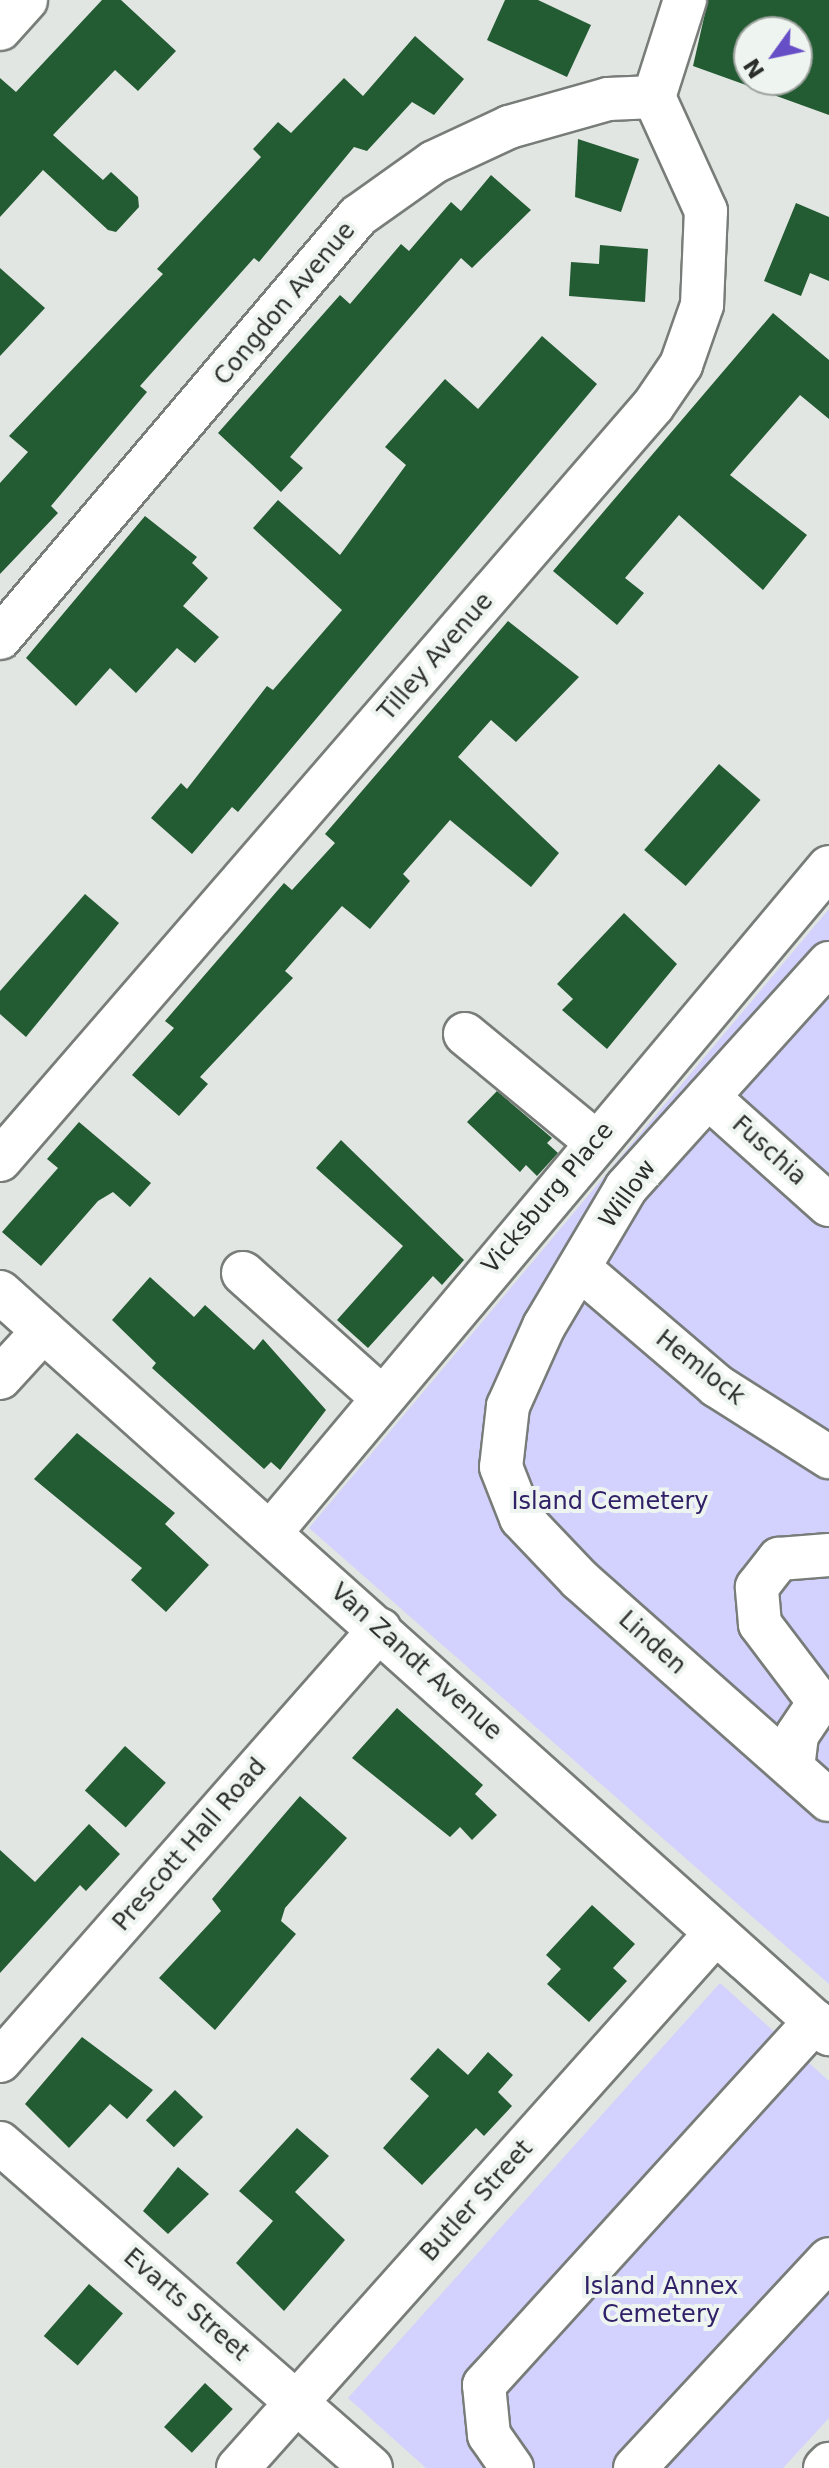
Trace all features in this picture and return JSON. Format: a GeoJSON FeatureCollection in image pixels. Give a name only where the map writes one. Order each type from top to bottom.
{"type":"FeatureCollection","features":[{"type":"Feature","properties":{"kind":"street"},"geometry":{"type":"LineString","coordinates":[[0,29],[26,0]]}},
{"type":"Feature","properties":{"kind":"street"},"geometry":{"type":"LineString","coordinates":[[654,97],[685,0]]}},
{"type":"Feature","properties":{"kind":"street","name":"Congdon Avenue"},"geometry":{"type":"LineString","coordinates":[[0,638],[366,209],[434,162],[509,127],[595,102],[654,97]]}},
{"type":"Feature","properties":{"kind":"street","name":"Tilley Avenue"},"geometry":{"type":"LineString","coordinates":[[0,1160],[681,365],[702,305],[706,211],[654,97]]}},
{"type":"Feature","properties":{"kind":"street","name":"Vicksburg Place"},"geometry":{"type":"LineString","coordinates":[[271,1532],[381,1397],[829,867]]}},
{"type":"Feature","properties":{"kind":"street","name":"Willow"},"geometry":{"type":"LineString","coordinates":[[501,1467],[508,1406],[579,1268],[626,1188],[829,963]]}},
{"type":"Feature","properties":{"kind":"street"},"geometry":{"type":"LineString","coordinates":[[465,1034],[596,1142]]}},
{"type":"Feature","properties":{"kind":"street","name":"Fuschia"},"geometry":{"type":"LineString","coordinates":[[708,1097],[829,1205]]}},
{"type":"Feature","properties":{"kind":"street","name":"Hemlock"},"geometry":{"type":"LineString","coordinates":[[579,1268],[717,1386],[829,1457]]}},
{"type":"Feature","properties":{"kind":"street"},"geometry":{"type":"LineString","coordinates":[[243,1273],[381,1397]]}},
{"type":"Feature","properties":{"kind":"street","name":"Van Zandt Avenue"},"geometry":{"type":"LineString","coordinates":[[0,1292],[822,2027]]}},
{"type":"Feature","properties":{"kind":"street"},"geometry":{"type":"LineString","coordinates":[[0,1378],[43,1331]]}},
{"type":"Feature","properties":{"kind":"street","name":"Linden"},"geometry":{"type":"LineString","coordinates":[[501,1467],[521,1518],[580,1580],[829,1800]]}},
{"type":"Feature","properties":{"kind":"street"},"geometry":{"type":"LineString","coordinates":[[793,1768],[797,1735],[824,1702],[760,1624],[757,1587],[779,1559],[829,1555]]}},
{"type":"Feature","properties":{"kind":"street","name":"Prescott Hall Road"},"geometry":{"type":"LineString","coordinates":[[0,2061],[380,1629]]}},
{"type":"Feature","properties":{"kind":"street","name":"Butler Street"},"geometry":{"type":"LineString","coordinates":[[238,2468],[715,1934]]}},
{"type":"Feature","properties":{"kind":"street"},"geometry":{"type":"LineString","coordinates":[[512,2468],[489,2435],[484,2385],[822,2027]]}},
{"type":"Feature","properties":{"kind":"street","name":"Evarts Street"},"geometry":{"type":"LineString","coordinates":[[0,2143],[371,2468]]}},
{"type":"Feature","properties":{"kind":"street"},"geometry":{"type":"LineString","coordinates":[[635,2468],[829,2259]]}},
{"type":"Feature","properties":{"kind":"green space","name":"Island Cemetery"},"geometry":{"type":"Polygon","coordinates":[[[829,909],[829,1984],[309,1528],[829,909]]]}},
{"type":"Feature","properties":{"kind":"green space","name":"Island Annex Cemetery"},"geometry":{"type":"Polygon","coordinates":[[[720,1983],[829,2081],[829,2418],[783,2468],[426,2468],[348,2398],[720,1983]]]}},
{"type":"Feature","properties":{"kind":"building"},"geometry":{"type":"Polygon","coordinates":[[[102,0],[121,0],[176,51],[138,91],[115,70],[53,135],[103,180],[111,172],[138,197],[139,207],[116,232],[108,230],[43,170],[0,217],[0,78],[16,92],[102,0]]]}},
{"type":"Feature","properties":{"kind":"building"},"geometry":{"type":"Polygon","coordinates":[[[505,0],[538,0],[591,25],[567,77],[487,40],[505,0]]]}},
{"type":"Feature","properties":{"kind":"building"},"geometry":{"type":"Polygon","coordinates":[[[708,0],[829,0],[829,115],[776,96],[813,96],[813,16],[733,16],[733,80],[693,66],[708,0]]]}},
{"type":"Feature","properties":{"kind":"building"},"geometry":{"type":"Polygon","coordinates":[[[415,36],[464,79],[434,115],[412,102],[367,151],[354,147],[259,262],[254,258],[140,386],[147,392],[51,506],[58,513],[0,574],[0,483],[28,452],[9,436],[163,274],[157,269],[261,157],[253,149],[278,122],[291,133],[344,78],[363,96],[415,36]]]}},
{"type":"Feature","properties":{"kind":"building"},"geometry":{"type":"Polygon","coordinates":[[[578,139],[639,159],[621,212],[575,197],[578,139]]]}},
{"type":"Feature","properties":{"kind":"building"},"geometry":{"type":"Polygon","coordinates":[[[491,175],[531,210],[472,268],[461,258],[290,457],[303,468],[281,492],[218,433],[340,295],[350,304],[401,244],[409,251],[451,202],[461,211],[491,175]]]}},
{"type":"Feature","properties":{"kind":"building"},"geometry":{"type":"Polygon","coordinates":[[[796,203],[829,217],[829,281],[810,273],[801,296],[764,281],[796,203]]]}},
{"type":"Feature","properties":{"kind":"building"},"geometry":{"type":"Polygon","coordinates":[[[600,245],[648,249],[645,302],[569,296],[571,262],[599,264],[600,245]]]}},
{"type":"Feature","properties":{"kind":"building"},"geometry":{"type":"Polygon","coordinates":[[[0,268],[45,308],[0,356],[0,268]]]}},
{"type":"Feature","properties":{"kind":"building"},"geometry":{"type":"Polygon","coordinates":[[[773,313],[829,360],[829,419],[800,395],[730,475],[807,535],[763,590],[679,515],[625,578],[644,593],[617,625],[553,571],[773,313]]]}},
{"type":"Feature","properties":{"kind":"building"},"geometry":{"type":"Polygon","coordinates":[[[542,336],[597,384],[238,812],[232,807],[192,854],[151,818],[181,783],[187,789],[267,686],[273,690],[342,610],[253,528],[278,500],[340,555],[406,465],[385,447],[445,379],[478,409],[542,336]]]}},
{"type":"Feature","properties":{"kind":"building"},"geometry":{"type":"Polygon","coordinates":[[[145,516],[197,557],[192,563],[208,578],[183,606],[219,637],[195,663],[177,648],[136,693],[110,668],[76,706],[26,658],[145,516]]]}},
{"type":"Feature","properties":{"kind":"building"},"geometry":{"type":"Polygon","coordinates":[[[508,621],[579,677],[516,742],[491,720],[458,757],[559,853],[531,887],[450,820],[403,874],[410,881],[370,929],[342,906],[285,971],[293,978],[200,1077],[208,1084],[179,1116],[132,1075],[174,1028],[165,1021],[284,883],[292,890],[335,843],[325,834],[508,621]]]}},
{"type":"Feature","properties":{"kind":"building"},"geometry":{"type":"Polygon","coordinates":[[[719,764],[761,800],[686,886],[644,850],[719,764]]]}},
{"type":"Feature","properties":{"kind":"building"},"geometry":{"type":"Polygon","coordinates":[[[85,894],[119,923],[26,1037],[0,1014],[0,991],[85,894]]]}},
{"type":"Feature","properties":{"kind":"building"},"geometry":{"type":"Polygon","coordinates":[[[624,913],[677,964],[607,1049],[562,1010],[573,999],[557,984],[624,913]]]}},
{"type":"Feature","properties":{"kind":"building"},"geometry":{"type":"Polygon","coordinates":[[[497,1091],[552,1138],[547,1143],[558,1153],[537,1176],[526,1165],[520,1172],[467,1122],[497,1091]]]}},
{"type":"Feature","properties":{"kind":"building"},"geometry":{"type":"Polygon","coordinates":[[[79,1122],[151,1183],[130,1207],[113,1192],[98,1201],[41,1266],[2,1232],[58,1168],[47,1159],[79,1122]]]}},
{"type":"Feature","properties":{"kind":"building"},"geometry":{"type":"Polygon","coordinates":[[[341,1140],[464,1260],[442,1285],[433,1276],[368,1348],[337,1320],[403,1246],[316,1168],[341,1140]]]}},
{"type":"Feature","properties":{"kind":"building"},"geometry":{"type":"Polygon","coordinates":[[[150,1277],[194,1317],[205,1305],[254,1350],[263,1339],[326,1410],[280,1470],[271,1462],[264,1469],[152,1368],[156,1363],[112,1320],[150,1277]]]}},
{"type":"Feature","properties":{"kind":"building"},"geometry":{"type":"Polygon","coordinates":[[[77,1433],[175,1513],[165,1524],[209,1565],[166,1612],[131,1580],[142,1568],[34,1479],[77,1433]]]}},
{"type":"Feature","properties":{"kind":"building"},"geometry":{"type":"Polygon","coordinates":[[[397,1708],[483,1785],[475,1794],[497,1815],[472,1840],[460,1827],[450,1837],[352,1758],[397,1708]]]}},
{"type":"Feature","properties":{"kind":"building"},"geometry":{"type":"Polygon","coordinates":[[[125,1746],[166,1783],[126,1827],[85,1791],[125,1746]]]}},
{"type":"Feature","properties":{"kind":"building"},"geometry":{"type":"Polygon","coordinates":[[[300,1796],[347,1838],[285,1908],[281,1921],[296,1934],[215,2030],[159,1978],[221,1911],[212,1899],[300,1796]]]}},
{"type":"Feature","properties":{"kind":"building"},"geometry":{"type":"Polygon","coordinates":[[[89,1824],[120,1854],[86,1891],[80,1885],[0,1973],[0,1850],[35,1882],[89,1824]]]}},
{"type":"Feature","properties":{"kind":"building"},"geometry":{"type":"Polygon","coordinates":[[[592,1905],[635,1944],[613,1968],[627,1981],[589,2022],[547,1984],[561,1969],[546,1955],[592,1905]]]}},
{"type":"Feature","properties":{"kind":"building"},"geometry":{"type":"Polygon","coordinates":[[[82,2037],[153,2090],[127,2119],[110,2104],[69,2148],[25,2104],[82,2037]]]}},
{"type":"Feature","properties":{"kind":"building"},"geometry":{"type":"Polygon","coordinates":[[[438,2048],[468,2075],[488,2052],[513,2075],[498,2092],[512,2106],[484,2136],[476,2128],[422,2185],[383,2148],[429,2096],[410,2079],[438,2048]]]}},
{"type":"Feature","properties":{"kind":"building"},"geometry":{"type":"Polygon","coordinates":[[[175,2090],[203,2117],[174,2147],[146,2120],[175,2090]]]}},
{"type":"Feature","properties":{"kind":"building"},"geometry":{"type":"Polygon","coordinates":[[[297,2128],[329,2156],[295,2192],[345,2240],[284,2311],[236,2263],[273,2221],[239,2191],[297,2128]]]}},
{"type":"Feature","properties":{"kind":"building"},"geometry":{"type":"Polygon","coordinates":[[[178,2167],[209,2194],[168,2234],[143,2211],[178,2167]]]}},
{"type":"Feature","properties":{"kind":"building"},"geometry":{"type":"Polygon","coordinates":[[[89,2284],[123,2314],[78,2366],[44,2336],[89,2284]]]}},
{"type":"Feature","properties":{"kind":"building"},"geometry":{"type":"Polygon","coordinates":[[[205,2383],[233,2409],[192,2453],[164,2427],[205,2383]]]}}]}
